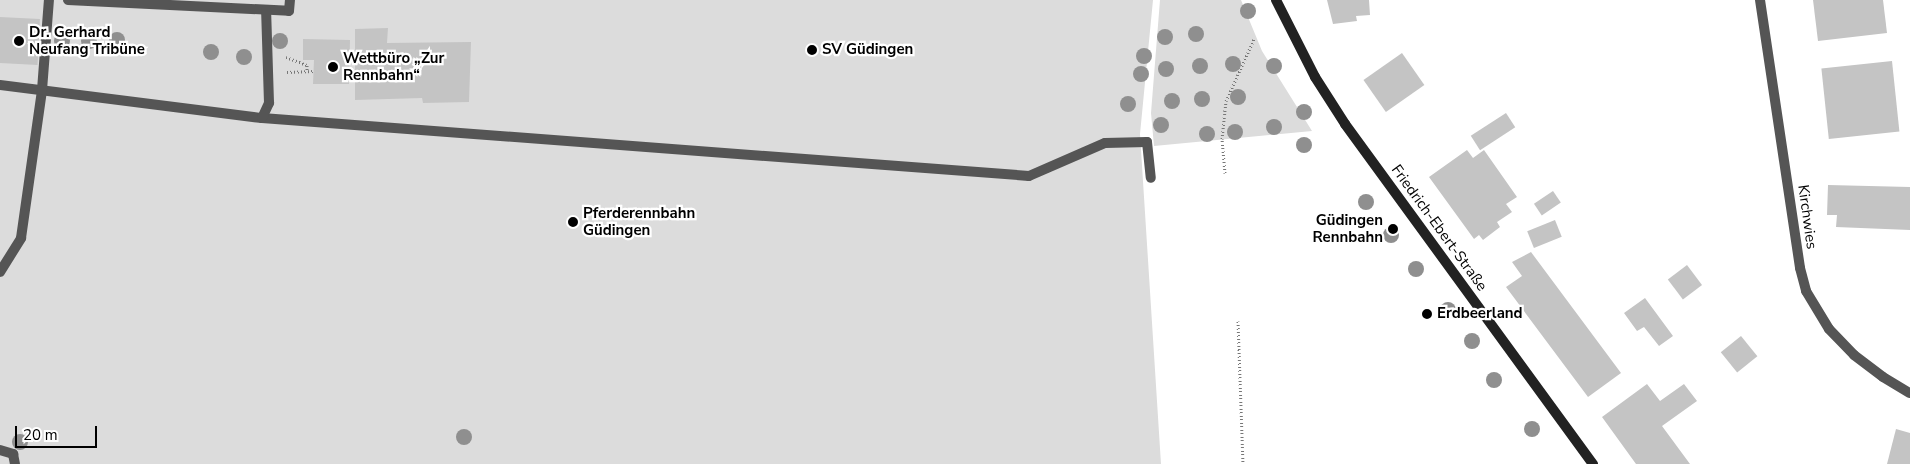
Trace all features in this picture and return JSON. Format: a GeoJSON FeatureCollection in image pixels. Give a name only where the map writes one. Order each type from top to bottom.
{"type":"FeatureCollection","features":[{"type":"Feature","properties":{"kind":"main road","name":"Friedrich-Ebert-Straße"},"geometry":{"type":"LineString","coordinates":[[1276,0],[1315,76],[1346,124],[1593,464]]}},
{"type":"Feature","properties":{"kind":"street"},"geometry":{"type":"LineString","coordinates":[[0,272],[21,238],[42,90],[49,0]]}},
{"type":"Feature","properties":{"kind":"street"},"geometry":{"type":"LineString","coordinates":[[68,0],[289,11],[290,0]]}},
{"type":"Feature","properties":{"kind":"street","name":"Kirchwies"},"geometry":{"type":"LineString","coordinates":[[1760,0],[1800,268],[1806,291],[1829,329],[1854,355],[1882,377],[1910,392]]}},
{"type":"Feature","properties":{"kind":"street"},"geometry":{"type":"LineString","coordinates":[[262,118],[269,103],[266,10]]}},
{"type":"Feature","properties":{"kind":"street"},"geometry":{"type":"LineString","coordinates":[[0,85],[262,118],[1029,176],[1105,143],[1148,142],[1151,178]]}},
{"type":"Feature","properties":{"kind":"street"},"geometry":{"type":"LineString","coordinates":[[0,450],[13,454],[15,464]]}},
{"type":"Feature","properties":{"kind":"path"},"geometry":{"type":"LineString","coordinates":[[1225,173],[1222,139],[1226,101],[1254,39]]}},
{"type":"Feature","properties":{"kind":"path"},"geometry":{"type":"LineString","coordinates":[[307,65],[307,72]]}},
{"type":"Feature","properties":{"kind":"path"},"geometry":{"type":"LineString","coordinates":[[296,72],[314,71]]}},
{"type":"Feature","properties":{"kind":"path"},"geometry":{"type":"LineString","coordinates":[[1238,320],[1243,464]]}},
{"type":"Feature","properties":{"kind":"shaded area","name":"Pferderennbahn Güdingen"},"geometry":{"type":"Polygon","coordinates":[[[0,0],[1153,0],[1140,134],[1161,464],[0,464],[0,0]]]}},
{"type":"Feature","properties":{"kind":"shaded area"},"geometry":{"type":"Polygon","coordinates":[[[1160,0],[1241,0],[1262,51],[1312,131],[1154,146],[1151,113],[1160,0]]]}},
{"type":"Feature","properties":{"kind":"building"},"geometry":{"type":"Polygon","coordinates":[[[1327,0],[1369,0],[1370,15],[1356,16],[1357,21],[1333,24],[1327,0]]]}},
{"type":"Feature","properties":{"kind":"building"},"geometry":{"type":"Polygon","coordinates":[[[1813,0],[1883,0],[1887,33],[1818,41],[1813,0]]]}},
{"type":"Feature","properties":{"kind":"building","name":"Dr. Gerhard Neufang Tribüne"},"geometry":{"type":"Polygon","coordinates":[[[0,17],[40,19],[38,65],[0,63],[0,17]]]}},
{"type":"Feature","properties":{"kind":"building"},"geometry":{"type":"Polygon","coordinates":[[[388,28],[387,43],[471,42],[469,102],[423,103],[422,98],[355,100],[355,29],[388,28]]]}},
{"type":"Feature","properties":{"kind":"building"},"geometry":{"type":"Polygon","coordinates":[[[303,39],[350,40],[349,84],[313,84],[314,60],[303,60],[303,39]]]}},
{"type":"Feature","properties":{"kind":"building"},"geometry":{"type":"Polygon","coordinates":[[[1402,53],[1424,85],[1386,112],[1363,80],[1402,53]]]}},
{"type":"Feature","properties":{"kind":"building"},"geometry":{"type":"Polygon","coordinates":[[[1892,61],[1899,132],[1829,139],[1821,68],[1892,61]]]}},
{"type":"Feature","properties":{"kind":"building"},"geometry":{"type":"Polygon","coordinates":[[[1506,113],[1515,127],[1480,150],[1471,136],[1506,113]]]}},
{"type":"Feature","properties":{"kind":"building"},"geometry":{"type":"Polygon","coordinates":[[[1467,150],[1473,158],[1484,150],[1517,197],[1506,204],[1512,212],[1497,222],[1500,227],[1483,240],[1479,235],[1474,239],[1429,177],[1467,150]]]}},
{"type":"Feature","properties":{"kind":"building"},"geometry":{"type":"Polygon","coordinates":[[[1828,185],[1910,187],[1910,230],[1836,227],[1837,215],[1827,215],[1828,185]]]}},
{"type":"Feature","properties":{"kind":"building"},"geometry":{"type":"Polygon","coordinates":[[[1553,191],[1561,203],[1542,215],[1534,204],[1553,191]]]}},
{"type":"Feature","properties":{"kind":"building"},"geometry":{"type":"Polygon","coordinates":[[[1555,220],[1562,237],[1534,248],[1527,231],[1555,220]]]}},
{"type":"Feature","properties":{"kind":"building"},"geometry":{"type":"Polygon","coordinates":[[[1531,252],[1621,373],[1588,397],[1506,287],[1522,276],[1512,262],[1531,252]]]}},
{"type":"Feature","properties":{"kind":"building"},"geometry":{"type":"Polygon","coordinates":[[[1687,265],[1702,285],[1683,299],[1668,279],[1687,265]]]}},
{"type":"Feature","properties":{"kind":"building"},"geometry":{"type":"Polygon","coordinates":[[[1645,298],[1673,336],[1659,346],[1644,327],[1637,331],[1624,313],[1645,298]]]}},
{"type":"Feature","properties":{"kind":"building"},"geometry":{"type":"Polygon","coordinates":[[[1741,336],[1757,356],[1737,373],[1721,352],[1741,336]]]}},
{"type":"Feature","properties":{"kind":"building"},"geometry":{"type":"Polygon","coordinates":[[[1647,384],[1660,401],[1684,384],[1697,401],[1662,426],[1690,464],[1636,464],[1602,417],[1647,384]]]}},
{"type":"Feature","properties":{"kind":"building"},"geometry":{"type":"Polygon","coordinates":[[[1896,429],[1910,433],[1910,464],[1887,464],[1896,429]]]}},
{"type":"Feature","properties":{"kind":"place","name":"Dr. Gerhard Neufang Tribüne"},"geometry":{"type":"Point","coordinates":[19,41]}},
{"type":"Feature","properties":{"kind":"place","name":"SV Güdingen"},"geometry":{"type":"Point","coordinates":[812,50]}},
{"type":"Feature","properties":{"kind":"place","name":"Wettbüro „Zur Rennbahn“"},"geometry":{"type":"Point","coordinates":[333,67]}},
{"type":"Feature","properties":{"kind":"place","name":"Pferderennbahn Güdingen"},"geometry":{"type":"Point","coordinates":[573,222]}},
{"type":"Feature","properties":{"kind":"place","name":"Güdingen Rennbahn"},"geometry":{"type":"Point","coordinates":[1393,229]}},
{"type":"Feature","properties":{"kind":"place","name":"Erdbeerland"},"geometry":{"type":"Point","coordinates":[1427,314]}}]}
